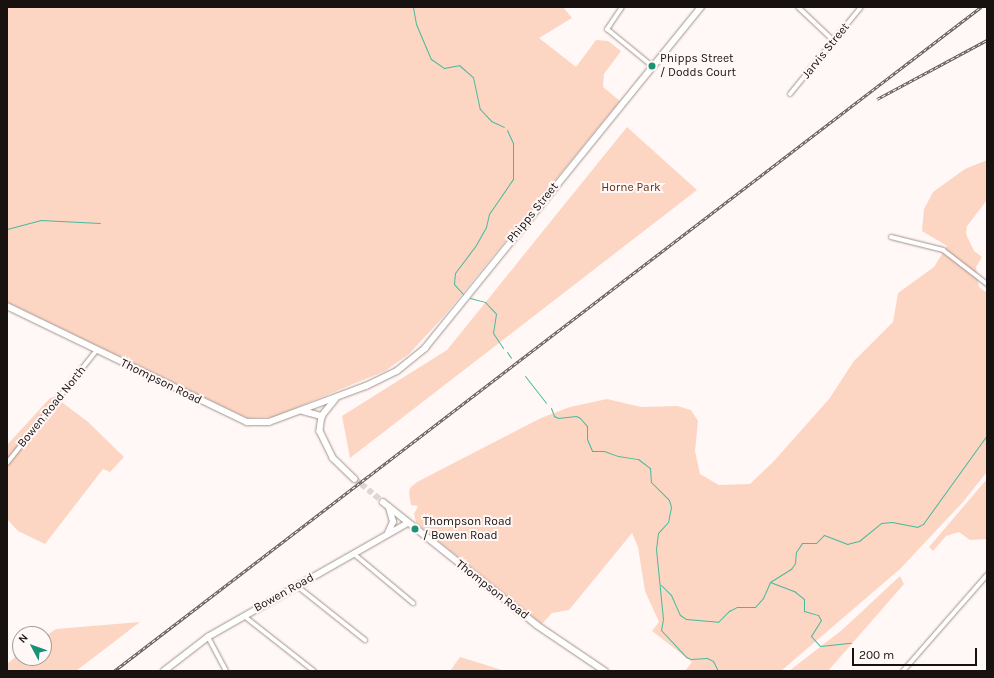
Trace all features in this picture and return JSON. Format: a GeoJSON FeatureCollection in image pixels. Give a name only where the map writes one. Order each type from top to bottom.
{"type":"FeatureCollection","features":[{"type":"Feature","properties":{"kind":"main road","name":"Phipps Street"},"geometry":{"type":"LineString","coordinates":[[345,394],[397,371],[424,348],[652,66],[702,7]]}},
{"type":"Feature","properties":{"kind":"main road","name":"Thompson Road"},"geometry":{"type":"LineString","coordinates":[[7,306],[96,351],[247,422],[269,422],[345,394]]}},
{"type":"Feature","properties":{"kind":"main road"},"geometry":{"type":"LineString","coordinates":[[345,394],[333,402],[322,416],[320,431],[326,447],[338,464],[355,479]]}},
{"type":"Feature","properties":{"kind":"main road"},"geometry":{"type":"LineString","coordinates":[[300,411],[309,411],[322,416]]}},
{"type":"Feature","properties":{"kind":"main road","name":"Thompson Road"},"geometry":{"type":"LineString","coordinates":[[380,540],[388,533],[393,522],[391,511],[384,503],[537,625],[606,671]]}},
{"type":"Feature","properties":{"kind":"main road","name":"Bowen Road"},"geometry":{"type":"LineString","coordinates":[[164,671],[208,638],[244,616],[380,540],[408,522]]}},
{"type":"Feature","properties":{"kind":"street"},"geometry":{"type":"LineString","coordinates":[[622,7],[607,29],[652,66]]}},
{"type":"Feature","properties":{"kind":"street"},"geometry":{"type":"LineString","coordinates":[[798,7],[834,41]]}},
{"type":"Feature","properties":{"kind":"street","name":"Jarvis Street"},"geometry":{"type":"LineString","coordinates":[[790,94],[861,7]]}},
{"type":"Feature","properties":{"kind":"street"},"geometry":{"type":"LineString","coordinates":[[891,237],[943,250],[987,284]]}},
{"type":"Feature","properties":{"kind":"street","name":"Bowen Road North"},"geometry":{"type":"LineString","coordinates":[[7,463],[96,351]]}},
{"type":"Feature","properties":{"kind":"street"},"geometry":{"type":"LineString","coordinates":[[354,554],[413,603]]}},
{"type":"Feature","properties":{"kind":"street"},"geometry":{"type":"LineString","coordinates":[[903,671],[987,576]]}},
{"type":"Feature","properties":{"kind":"street"},"geometry":{"type":"LineString","coordinates":[[297,586],[365,640]]}},
{"type":"Feature","properties":{"kind":"street"},"geometry":{"type":"LineString","coordinates":[[244,616],[314,671]]}},
{"type":"Feature","properties":{"kind":"street"},"geometry":{"type":"LineString","coordinates":[[208,638],[224,670]]}},
{"type":"Feature","properties":{"kind":"green space"},"geometry":{"type":"Polygon","coordinates":[[[7,7],[563,7],[572,18],[539,38],[576,67],[596,40],[608,41],[621,51],[604,74],[603,87],[620,101],[444,316],[409,354],[385,371],[273,417],[247,418],[7,302],[7,7]]]}},
{"type":"Feature","properties":{"kind":"green space","name":"Horne Park"},"geometry":{"type":"Polygon","coordinates":[[[627,127],[697,190],[350,458],[342,416],[447,350],[627,127]]]}},
{"type":"Feature","properties":{"kind":"green space"},"geometry":{"type":"Polygon","coordinates":[[[987,160],[987,200],[967,226],[966,234],[974,251],[982,257],[976,267],[979,287],[987,293],[987,472],[962,503],[900,569],[781,671],[685,671],[692,662],[652,631],[659,622],[645,591],[638,547],[632,533],[569,610],[552,613],[542,624],[416,523],[414,514],[418,506],[411,505],[409,493],[410,488],[417,482],[541,418],[570,407],[607,399],[641,407],[677,406],[691,410],[698,421],[695,451],[700,474],[719,485],[750,484],[774,461],[829,399],[854,361],[893,322],[898,293],[934,267],[947,246],[922,231],[924,209],[933,192],[965,169],[987,160]]]}},
{"type":"Feature","properties":{"kind":"green space"},"geometry":{"type":"Polygon","coordinates":[[[55,397],[88,422],[124,457],[110,472],[103,469],[45,544],[18,531],[7,519],[7,445],[50,398],[55,397]]]}},
{"type":"Feature","properties":{"kind":"green space"},"geometry":{"type":"Polygon","coordinates":[[[987,479],[987,539],[970,540],[959,532],[946,536],[933,551],[929,547],[987,479]]]}},
{"type":"Feature","properties":{"kind":"green space"},"geometry":{"type":"Polygon","coordinates":[[[900,576],[904,584],[828,671],[789,671],[842,630],[900,576]]]}},
{"type":"Feature","properties":{"kind":"green space"},"geometry":{"type":"Polygon","coordinates":[[[140,622],[76,671],[7,671],[7,664],[12,660],[12,666],[52,666],[52,632],[56,629],[140,622]]]}},
{"type":"Feature","properties":{"kind":"green space"},"geometry":{"type":"Polygon","coordinates":[[[460,657],[470,660],[505,671],[450,671],[460,657]]]}},
{"type":"Feature","properties":{"kind":"waterway"},"geometry":{"type":"LineString","coordinates":[[413,7],[416,24],[431,59],[444,68],[459,65],[473,77],[480,109],[491,121],[504,127]]}},
{"type":"Feature","properties":{"kind":"waterway"},"geometry":{"type":"LineString","coordinates":[[463,294],[454,284],[455,273],[476,245],[486,227],[489,214],[513,179],[513,143],[507,130]]}},
{"type":"Feature","properties":{"kind":"waterway"},"geometry":{"type":"LineString","coordinates":[[7,229],[40,220],[100,223]]}},
{"type":"Feature","properties":{"kind":"waterway"},"geometry":{"type":"LineString","coordinates":[[470,298],[485,302],[496,314],[493,333],[503,348]]}},
{"type":"Feature","properties":{"kind":"waterway"},"geometry":{"type":"LineString","coordinates":[[507,352],[511,358]]}},
{"type":"Feature","properties":{"kind":"waterway"},"geometry":{"type":"LineString","coordinates":[[525,376],[546,403]]}},
{"type":"Feature","properties":{"kind":"waterway"},"geometry":{"type":"LineString","coordinates":[[551,408],[554,416],[558,418],[576,416],[580,418],[587,426],[587,439],[592,451],[604,451],[618,456],[638,459],[650,468],[651,482],[669,500],[671,507],[668,522],[658,533],[656,549],[663,619],[661,630],[686,657],[691,659],[707,658],[713,661],[718,671]]}},
{"type":"Feature","properties":{"kind":"waterway"},"geometry":{"type":"LineString","coordinates":[[661,585],[671,595],[680,615],[686,619],[718,622],[729,611],[737,607],[755,607],[763,598],[770,582],[791,569],[795,563],[796,552],[802,543],[816,543],[824,535],[847,544],[859,541],[881,523],[892,522],[917,527],[923,524],[987,435]]}},
{"type":"Feature","properties":{"kind":"waterway"},"geometry":{"type":"LineString","coordinates":[[770,582],[794,591],[804,599],[804,611],[818,615],[821,620],[811,636],[820,646],[851,643]]}},
{"type":"Feature","properties":{"kind":"tunnel"},"geometry":{"type":"LineString","coordinates":[[355,479],[383,502]]}},
{"type":"Feature","properties":{"kind":"railway"},"geometry":{"type":"LineString","coordinates":[[114,671],[981,7]]}},
{"type":"Feature","properties":{"kind":"railway"},"geometry":{"type":"LineString","coordinates":[[877,99],[987,40]]}},
{"type":"Feature","properties":{"kind":"place","name":"Phipps Street / Dodds Court"},"geometry":{"type":"Point","coordinates":[652,66]}},
{"type":"Feature","properties":{"kind":"place","name":"Thompson Road / Bowen Road"},"geometry":{"type":"Point","coordinates":[415,529]}}]}
